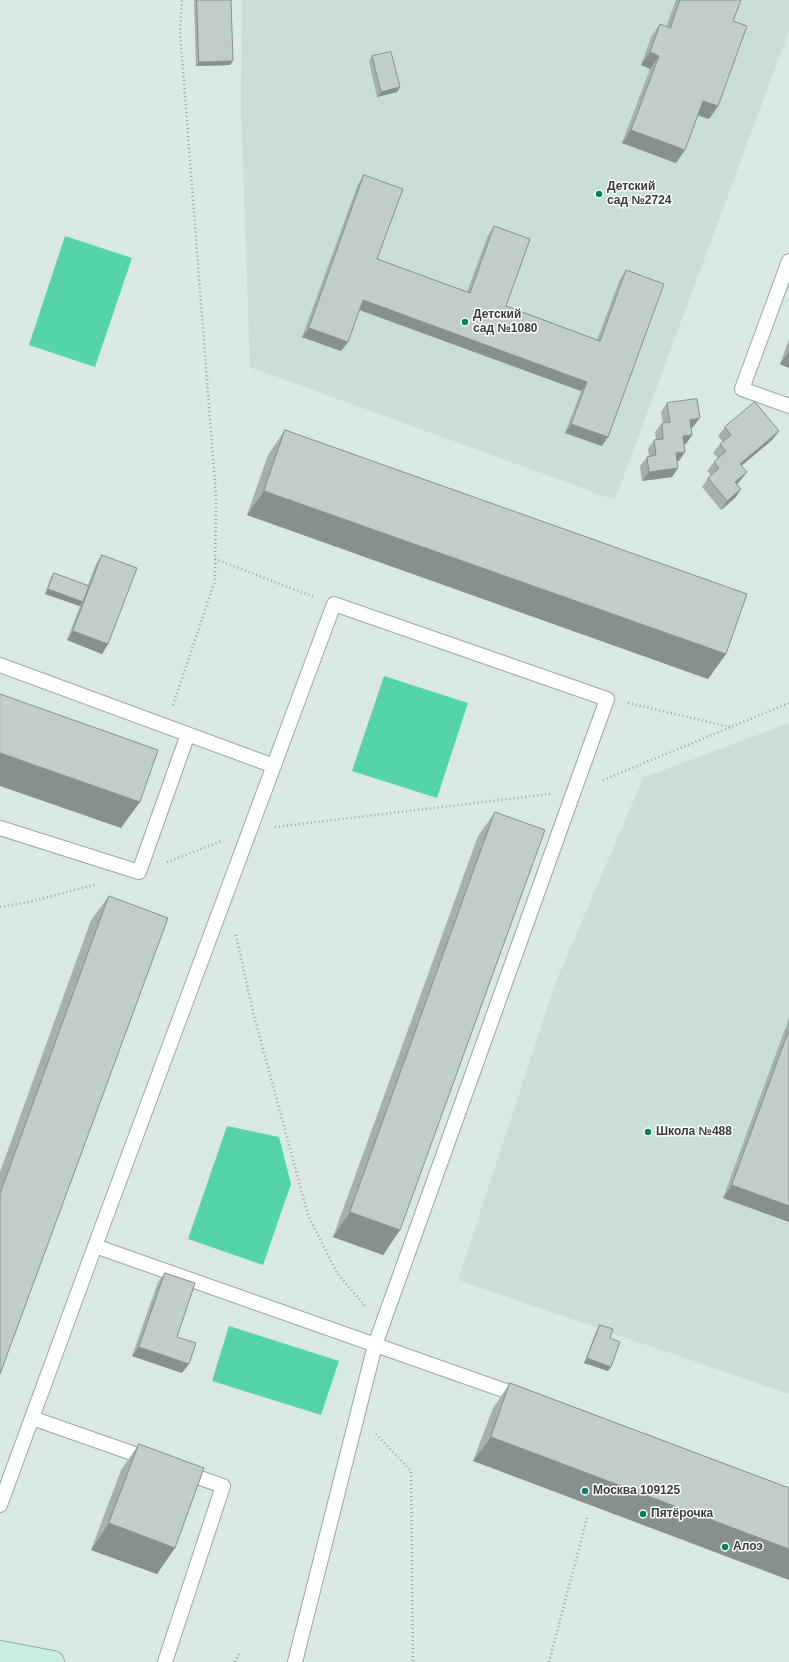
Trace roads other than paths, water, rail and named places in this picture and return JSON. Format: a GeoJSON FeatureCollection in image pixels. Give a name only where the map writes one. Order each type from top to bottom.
{"type":"FeatureCollection","features":[{"type":"Feature","properties":{"kind":"main road"},"geometry":{"type":"LineString","coordinates":[[0,1652],[53,1662]]}},
{"type":"Feature","properties":{"kind":"lane"},"geometry":{"type":"LineString","coordinates":[[789,261],[742,389],[789,406]]}},
{"type":"Feature","properties":{"kind":"lane"},"geometry":{"type":"LineString","coordinates":[[0,1505],[334,604],[607,699],[375,1345],[295,1662]]}},
{"type":"Feature","properties":{"kind":"lane"},"geometry":{"type":"LineString","coordinates":[[0,665],[274,766]]}},
{"type":"Feature","properties":{"kind":"lane"},"geometry":{"type":"LineString","coordinates":[[0,828],[138,872],[188,734]]}},
{"type":"Feature","properties":{"kind":"lane"},"geometry":{"type":"LineString","coordinates":[[95,1246],[533,1400]]}},
{"type":"Feature","properties":{"kind":"lane"},"geometry":{"type":"LineString","coordinates":[[32,1418],[223,1486],[165,1662]]}},
{"type":"Feature","properties":{"kind":"place","name":"Детский сад №2724"},"geometry":{"type":"Point","coordinates":[599,194]}},
{"type":"Feature","properties":{"kind":"place","name":"Детский сад №1080"},"geometry":{"type":"Point","coordinates":[465,322]}},
{"type":"Feature","properties":{"kind":"place","name":"Школа №488"},"geometry":{"type":"Point","coordinates":[648,1132]}},
{"type":"Feature","properties":{"kind":"place","name":"Москва 109125"},"geometry":{"type":"Point","coordinates":[585,1491]}},
{"type":"Feature","properties":{"kind":"place","name":"Пятёрочка"},"geometry":{"type":"Point","coordinates":[643,1514]}},
{"type":"Feature","properties":{"kind":"place","name":"Алоэ"},"geometry":{"type":"Point","coordinates":[725,1547]}}]}
